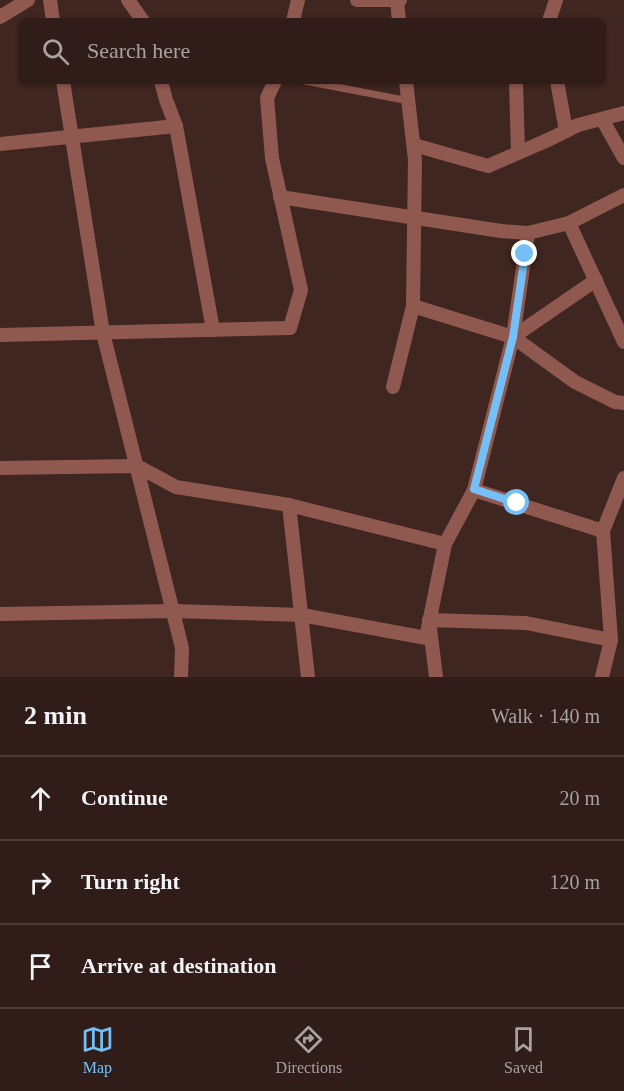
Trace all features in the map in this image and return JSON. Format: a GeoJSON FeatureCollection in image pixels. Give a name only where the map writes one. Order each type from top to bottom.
{"type":"FeatureCollection","features":[{"type":"Feature","properties":{"kind":"street"},"geometry":{"type":"LineString","coordinates":[[0,17],[28,0]]}},
{"type":"Feature","properties":{"kind":"street"},"geometry":{"type":"LineString","coordinates":[[50,0],[53,18]]}},
{"type":"Feature","properties":{"kind":"street"},"geometry":{"type":"LineString","coordinates":[[128,0],[141,18]]}},
{"type":"Feature","properties":{"kind":"street"},"geometry":{"type":"LineString","coordinates":[[294,18],[298,0]]}},
{"type":"Feature","properties":{"kind":"street"},"geometry":{"type":"LineString","coordinates":[[357,0],[398,0],[399,18]]}},
{"type":"Feature","properties":{"kind":"street"},"geometry":{"type":"LineString","coordinates":[[550,18],[556,0]]}},
{"type":"Feature","properties":{"kind":"street"},"geometry":{"type":"LineString","coordinates":[[63,84],[103,333],[182,648],[181,677]]}},
{"type":"Feature","properties":{"kind":"street"},"geometry":{"type":"LineString","coordinates":[[162,84],[165,100],[176,126],[213,330]]}},
{"type":"Feature","properties":{"kind":"street"},"geometry":{"type":"LineString","coordinates":[[0,335],[290,328],[301,290],[272,158],[267,99],[274,84]]}},
{"type":"Feature","properties":{"kind":"street"},"geometry":{"type":"LineString","coordinates":[[393,387],[413,306],[416,160],[406,84]]}},
{"type":"Feature","properties":{"kind":"street"},"geometry":{"type":"LineString","coordinates":[[516,84],[518,153]]}},
{"type":"Feature","properties":{"kind":"street"},"geometry":{"type":"LineString","coordinates":[[558,84],[566,130]]}},
{"type":"Feature","properties":{"kind":"street"},"geometry":{"type":"LineString","coordinates":[[414,145],[488,166],[578,125],[624,113]]}},
{"type":"Feature","properties":{"kind":"street"},"geometry":{"type":"LineString","coordinates":[[602,119],[624,158]]}},
{"type":"Feature","properties":{"kind":"street"},"geometry":{"type":"LineString","coordinates":[[0,144],[176,126]]}},
{"type":"Feature","properties":{"kind":"street"},"geometry":{"type":"LineString","coordinates":[[280,197],[501,231],[528,233],[569,223],[624,195]]}},
{"type":"Feature","properties":{"kind":"street"},"geometry":{"type":"LineString","coordinates":[[569,223],[624,342]]}},
{"type":"Feature","properties":{"kind":"street"},"geometry":{"type":"LineString","coordinates":[[0,614],[173,611],[302,615],[426,638],[446,544],[474,489],[513,337],[528,233]]}},
{"type":"Feature","properties":{"kind":"street"},"geometry":{"type":"LineString","coordinates":[[513,337],[596,280]]}},
{"type":"Feature","properties":{"kind":"street"},"geometry":{"type":"LineString","coordinates":[[413,306],[513,337],[576,382],[615,402],[624,403]]}},
{"type":"Feature","properties":{"kind":"street"},"geometry":{"type":"LineString","coordinates":[[0,468],[137,466],[176,487],[289,505],[446,544]]}},
{"type":"Feature","properties":{"kind":"street"},"geometry":{"type":"LineString","coordinates":[[602,677],[611,640],[603,531],[624,478]]}},
{"type":"Feature","properties":{"kind":"street"},"geometry":{"type":"LineString","coordinates":[[474,489],[603,531]]}},
{"type":"Feature","properties":{"kind":"street"},"geometry":{"type":"LineString","coordinates":[[289,505],[308,677]]}},
{"type":"Feature","properties":{"kind":"street"},"geometry":{"type":"LineString","coordinates":[[429,620],[526,623],[611,640]]}},
{"type":"Feature","properties":{"kind":"street"},"geometry":{"type":"LineString","coordinates":[[429,620],[436,677]]}},
{"type":"Feature","properties":{"kind":"lane"},"geometry":{"type":"LineString","coordinates":[[321,84],[409,100]]}},
{"type":"Feature","properties":{"kind":"route"},"geometry":{"type":"LineString","coordinates":[[517,503],[474,489],[513,337],[525,254]]}}]}
